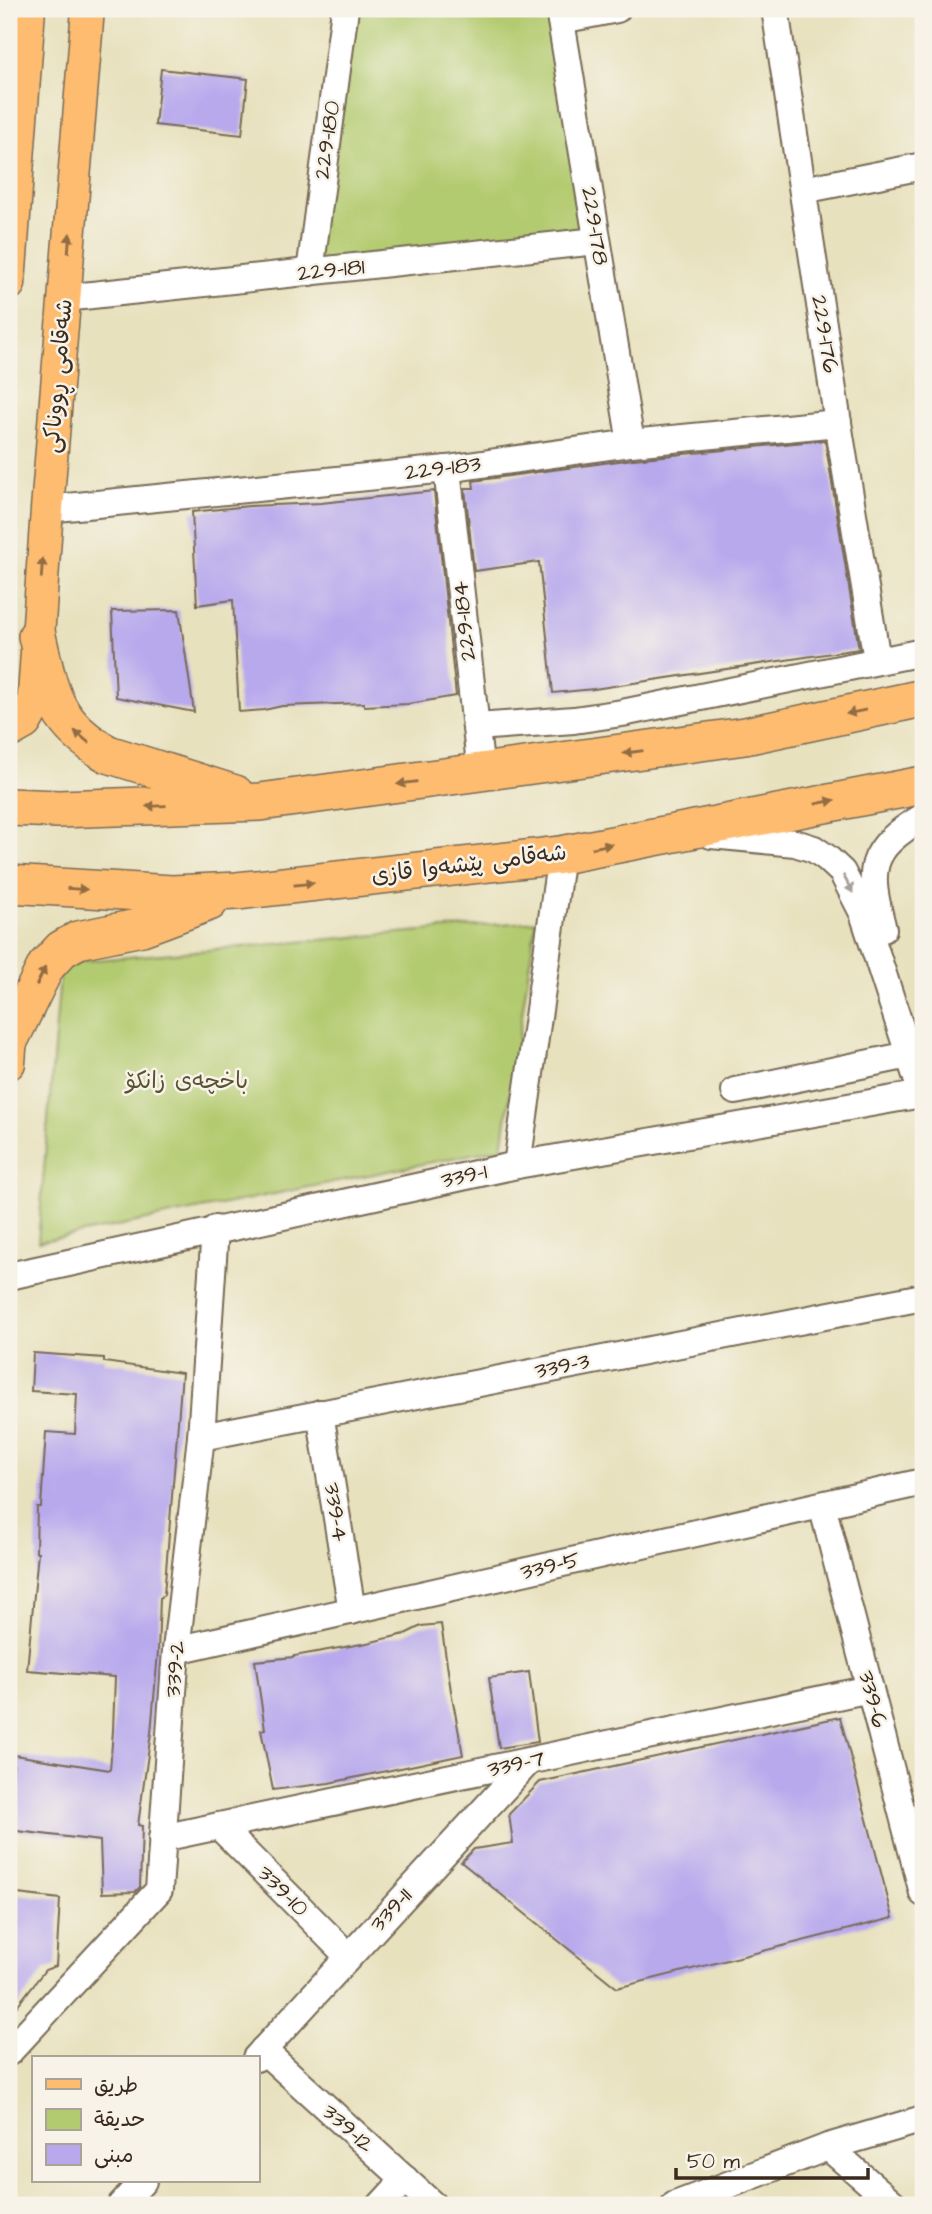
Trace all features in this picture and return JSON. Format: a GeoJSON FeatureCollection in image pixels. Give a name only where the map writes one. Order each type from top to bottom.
{"type":"FeatureCollection","features":[{"type":"Feature","properties":{"kind":"highway"},"geometry":{"type":"LineString","coordinates":[[37,636],[50,692],[59,711],[72,729],[89,743],[108,754],[260,802]]}},
{"type":"Feature","properties":{"kind":"highway"},"geometry":{"type":"LineString","coordinates":[[9,807],[58,809],[260,802],[745,736],[923,698]]}},
{"type":"Feature","properties":{"kind":"highway","name":"شەقامی پێشەوا قازی"},"geometry":{"type":"LineString","coordinates":[[9,884],[172,894],[237,891],[561,855],[923,785]]}},
{"type":"Feature","properties":{"kind":"highway"},"geometry":{"type":"LineString","coordinates":[[10,1037],[46,965],[67,946],[78,940],[142,927],[237,891]]}},
{"type":"Feature","properties":{"kind":"main road"},"geometry":{"type":"LineString","coordinates":[[9,284],[29,9]]}},
{"type":"Feature","properties":{"kind":"main road","name":"شەقامی ڕووناکی"},"geometry":{"type":"LineString","coordinates":[[9,732],[26,723],[33,709],[89,9]]}},
{"type":"Feature","properties":{"kind":"street","name":"229-180"},"geometry":{"type":"LineString","coordinates":[[310,272],[345,9]]}},
{"type":"Feature","properties":{"kind":"street"},"geometry":{"type":"LineString","coordinates":[[560,14],[617,9]]}},
{"type":"Feature","properties":{"kind":"street","name":"229-176"},"geometry":{"type":"LineString","coordinates":[[775,9],[877,660]]}},
{"type":"Feature","properties":{"kind":"street","name":"229-178"},"geometry":{"type":"LineString","coordinates":[[560,14],[631,443]]}},
{"type":"Feature","properties":{"kind":"street"},"geometry":{"type":"LineString","coordinates":[[803,190],[923,166]]}},
{"type":"Feature","properties":{"kind":"street","name":"229-181"},"geometry":{"type":"LineString","coordinates":[[64,298],[597,241]]}},
{"type":"Feature","properties":{"kind":"street","name":"229-183"},"geometry":{"type":"LineString","coordinates":[[47,509],[447,469],[631,443],[838,423]]}},
{"type":"Feature","properties":{"kind":"street","name":"229-184"},"geometry":{"type":"LineString","coordinates":[[447,469],[481,773]]}},
{"type":"Feature","properties":{"kind":"street"},"geometry":{"type":"LineString","coordinates":[[476,727],[573,720],[622,713],[923,652]]}},
{"type":"Feature","properties":{"kind":"street"},"geometry":{"type":"LineString","coordinates":[[923,817],[891,839],[880,852],[873,873],[875,896],[923,1095]]}},
{"type":"Feature","properties":{"kind":"street"},"geometry":{"type":"LineString","coordinates":[[675,832],[795,843],[814,849],[842,872],[863,913],[923,1095]]}},
{"type":"Feature","properties":{"kind":"street"},"geometry":{"type":"LineString","coordinates":[[517,1165],[561,855]]}},
{"type":"Feature","properties":{"kind":"street"},"geometry":{"type":"LineString","coordinates":[[735,1091],[909,1055]]}},
{"type":"Feature","properties":{"kind":"street","name":"339-1"},"geometry":{"type":"LineString","coordinates":[[9,1276],[517,1165],[923,1095]]}},
{"type":"Feature","properties":{"kind":"street","name":"339-2"},"geometry":{"type":"LineString","coordinates":[[9,2052],[159,1890],[176,1650],[201,1437],[215,1229]]}},
{"type":"Feature","properties":{"kind":"street","name":"339-3"},"geometry":{"type":"LineString","coordinates":[[201,1437],[923,1297]]}},
{"type":"Feature","properties":{"kind":"street","name":"339-4"},"geometry":{"type":"LineString","coordinates":[[320,1413],[352,1611]]}},
{"type":"Feature","properties":{"kind":"street","name":"339-5"},"geometry":{"type":"LineString","coordinates":[[176,1650],[923,1482]]}},
{"type":"Feature","properties":{"kind":"street","name":"339-6"},"geometry":{"type":"LineString","coordinates":[[822,1505],[923,1893]]}},
{"type":"Feature","properties":{"kind":"street","name":"339-7"},"geometry":{"type":"LineString","coordinates":[[162,1838],[870,1689]]}},
{"type":"Feature","properties":{"kind":"street","name":"339-11"},"geometry":{"type":"LineString","coordinates":[[259,2054],[528,1762]]}},
{"type":"Feature","properties":{"kind":"street","name":"339-10"},"geometry":{"type":"LineString","coordinates":[[219,1826],[348,1956]]}},
{"type":"Feature","properties":{"kind":"street","name":"339-12"},"geometry":{"type":"LineString","coordinates":[[259,2054],[433,2205]]}},
{"type":"Feature","properties":{"kind":"street"},"geometry":{"type":"LineString","coordinates":[[675,2205],[828,2147],[923,2119]]}},
{"type":"Feature","properties":{"kind":"street"},"geometry":{"type":"LineString","coordinates":[[828,2147],[895,2205]]}},
{"type":"Feature","properties":{"kind":"street"},"geometry":{"type":"LineString","coordinates":[[382,2205],[405,2179]]}},
{"type":"Feature","properties":{"kind":"street"},"geometry":{"type":"LineString","coordinates":[[121,2205],[142,2182]]}},
{"type":"Feature","properties":{"kind":"green space"},"geometry":{"type":"Polygon","coordinates":[[[345,9],[559,9],[597,241],[310,272],[345,9]]]}},
{"type":"Feature","properties":{"kind":"green space","name":"باخچەی زانکۆ"},"geometry":{"type":"Polygon","coordinates":[[[536,921],[502,1148],[38,1242],[61,963],[536,921]]]}},
{"type":"Feature","properties":{"kind":"building"},"geometry":{"type":"Polygon","coordinates":[[[161,69],[248,79],[242,135],[155,125],[161,69]]]}},
{"type":"Feature","properties":{"kind":"building"},"geometry":{"type":"Polygon","coordinates":[[[825,440],[859,649],[553,693],[539,562],[474,571],[465,488],[474,488],[473,481],[633,459],[825,440]]]}},
{"type":"Feature","properties":{"kind":"building"},"geometry":{"type":"Polygon","coordinates":[[[434,491],[456,696],[408,704],[282,706],[239,712],[233,600],[197,605],[192,512],[321,503],[434,491]]]}},
{"type":"Feature","properties":{"kind":"building"},"geometry":{"type":"Polygon","coordinates":[[[179,610],[194,712],[116,697],[112,611],[179,610]]]}},
{"type":"Feature","properties":{"kind":"building"},"geometry":{"type":"Polygon","coordinates":[[[33,1353],[104,1358],[104,1362],[182,1373],[164,1595],[160,1598],[151,1733],[138,1825],[142,1826],[140,1887],[135,1892],[102,1893],[100,1841],[9,1830],[14,1755],[110,1770],[113,1730],[115,1677],[27,1670],[38,1552],[37,1507],[41,1507],[46,1432],[75,1434],[77,1394],[31,1391],[33,1353]]]}},
{"type":"Feature","properties":{"kind":"building"},"geometry":{"type":"Polygon","coordinates":[[[441,1624],[463,1755],[329,1783],[273,1790],[261,1730],[265,1729],[255,1661],[294,1657],[367,1643],[405,1634],[421,1626],[441,1624]]]}},
{"type":"Feature","properties":{"kind":"building"},"geometry":{"type":"Polygon","coordinates":[[[529,1672],[538,1742],[499,1748],[489,1678],[529,1672]]]}},
{"type":"Feature","properties":{"kind":"building"},"geometry":{"type":"Polygon","coordinates":[[[840,1717],[893,1918],[617,1988],[461,1862],[474,1849],[513,1843],[509,1814],[540,1782],[840,1717]]]}},
{"type":"Feature","properties":{"kind":"building"},"geometry":{"type":"Polygon","coordinates":[[[9,1893],[60,1899],[56,1966],[45,1970],[9,2016],[9,1893]]]}}]}
